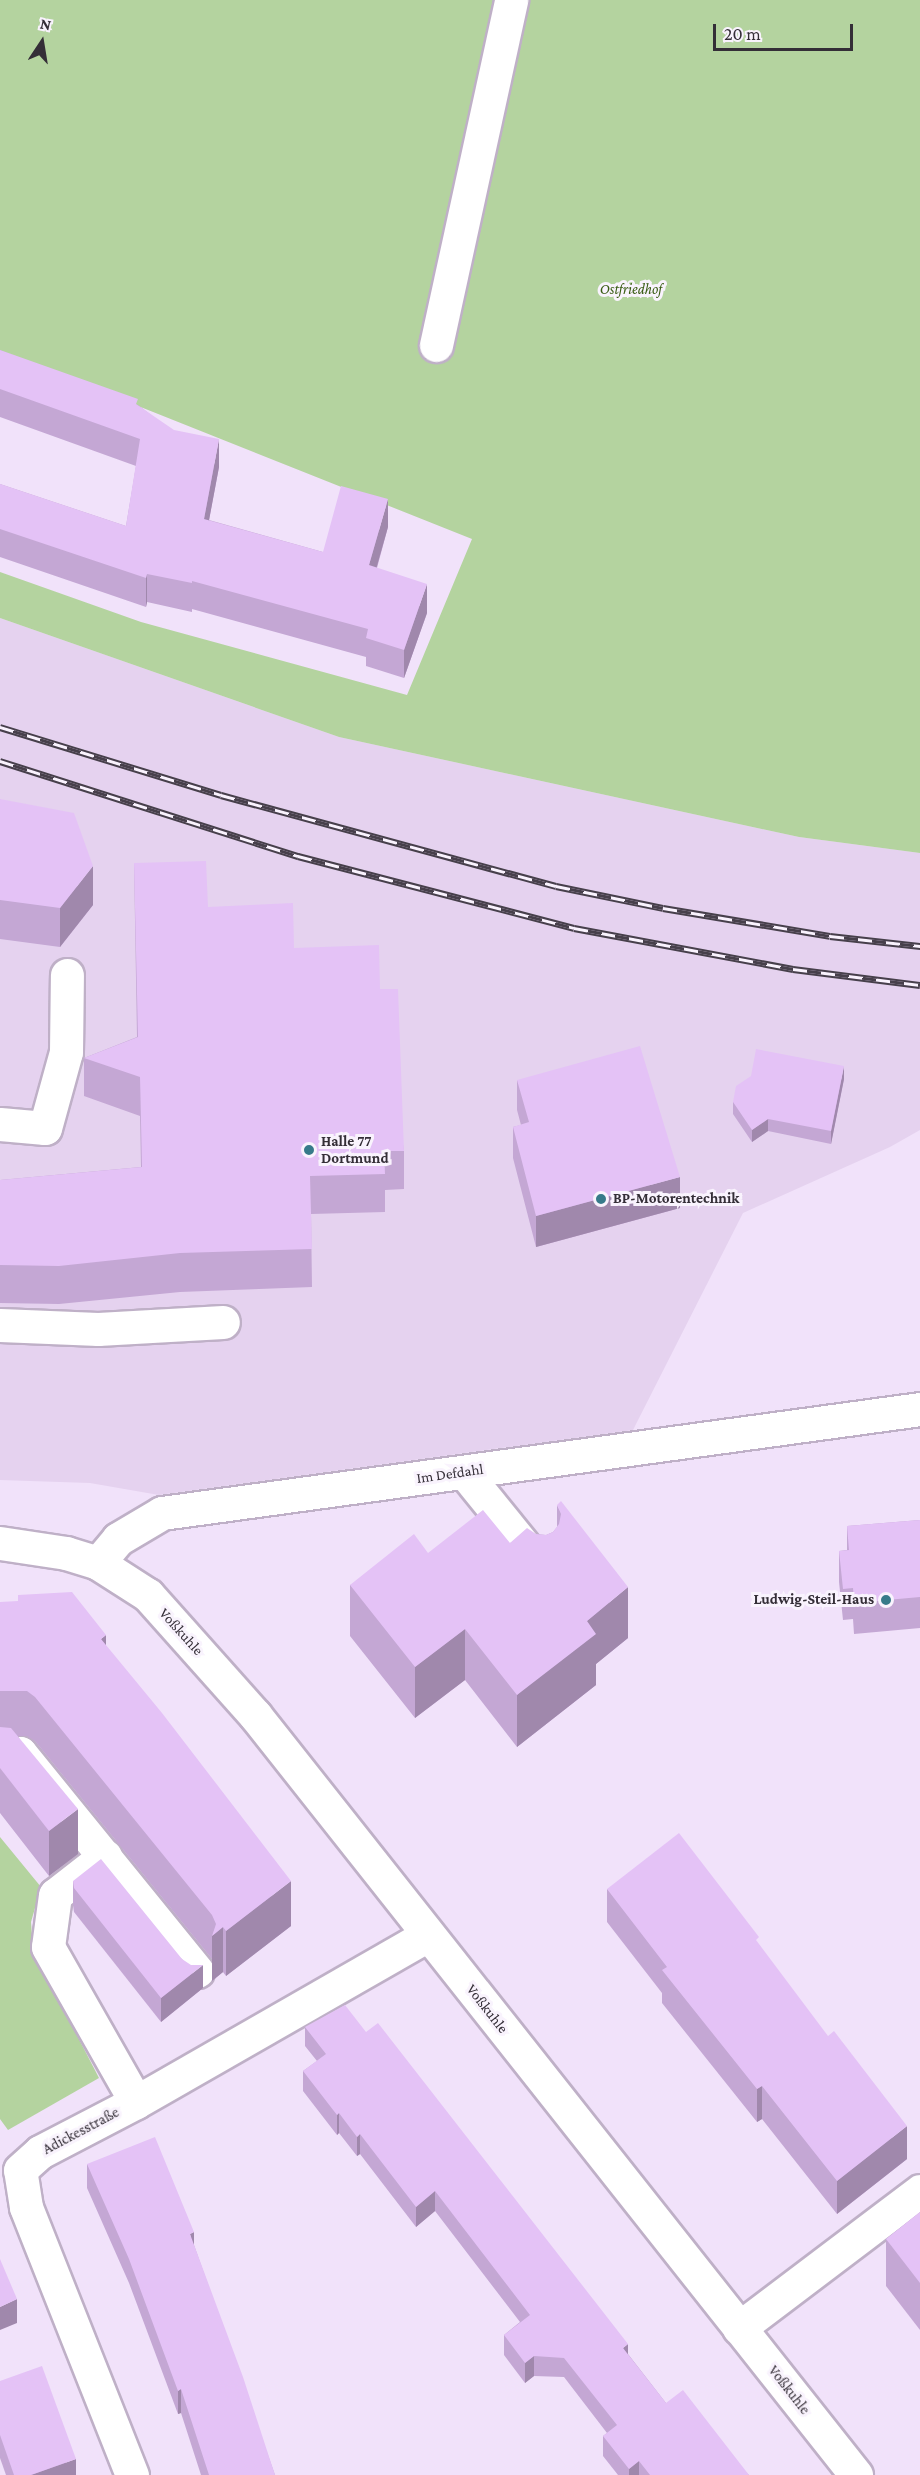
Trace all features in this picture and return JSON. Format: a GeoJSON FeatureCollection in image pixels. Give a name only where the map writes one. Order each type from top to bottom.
{"type":"FeatureCollection","features":[{"type":"Feature","properties":{"kind":"street"},"geometry":{"type":"LineString","coordinates":[[436,345],[511,0]]}},
{"type":"Feature","properties":{"kind":"street"},"geometry":{"type":"LineString","coordinates":[[0,1124],[45,1128],[66,1053],[67,975]]}},
{"type":"Feature","properties":{"kind":"street"},"geometry":{"type":"LineString","coordinates":[[0,1325],[98,1329],[223,1322]]}},
{"type":"Feature","properties":{"kind":"street","name":"Im Defdahl"},"geometry":{"type":"LineString","coordinates":[[98,1563],[118,1539],[162,1513],[920,1409]]}},
{"type":"Feature","properties":{"kind":"street"},"geometry":{"type":"LineString","coordinates":[[465,1473],[542,1568]]}},
{"type":"Feature","properties":{"kind":"street"},"geometry":{"type":"LineString","coordinates":[[0,1543],[66,1552],[98,1563]]}},
{"type":"Feature","properties":{"kind":"street","name":"Voßkuhle"},"geometry":{"type":"LineString","coordinates":[[98,1563],[148,1595],[255,1715],[856,2475]]}},
{"type":"Feature","properties":{"kind":"street"},"geometry":{"type":"LineString","coordinates":[[0,1754],[20,1753],[197,1971]]}},
{"type":"Feature","properties":{"kind":"street"},"geometry":{"type":"LineString","coordinates":[[105,1856],[55,1894],[48,1947],[136,2102]]}},
{"type":"Feature","properties":{"kind":"street","name":"Adickesstraße"},"geometry":{"type":"LineString","coordinates":[[132,2475],[26,2207],[20,2170],[40,2152],[136,2102],[429,1935]]}},
{"type":"Feature","properties":{"kind":"street"},"geometry":{"type":"LineString","coordinates":[[740,2328],[920,2191]]}},
{"type":"Feature","properties":{"kind":"shaded area"},"geometry":{"type":"Polygon","coordinates":[[[0,618],[339,737],[799,837],[920,853],[920,1130],[890,1147],[743,1213],[633,1430],[159,1495],[90,1483],[0,1480],[0,618]]]}},
{"type":"Feature","properties":{"kind":"green space","name":"Ostfriedhof"},"geometry":{"type":"Polygon","coordinates":[[[0,0],[920,0],[920,853],[799,837],[339,737],[0,618],[0,572],[141,622],[407,695],[472,539],[0,351],[0,0]]]}},
{"type":"Feature","properties":{"kind":"green space"},"geometry":{"type":"Polygon","coordinates":[[[0,1837],[41,1887],[31,1922],[33,1950],[99,2078],[8,2130],[0,2119],[0,1837]]]}},
{"type":"Feature","properties":{"kind":"building"},"geometry":{"type":"Polygon","coordinates":[[[0,350],[138,399],[136,404],[174,430],[219,439],[204,519],[323,552],[341,486],[388,499],[369,565],[427,584],[404,650],[366,638],[368,629],[192,581],[192,583],[147,574],[146,578],[0,529],[0,484],[126,526],[140,439],[0,389],[0,350]]]}},
{"type":"Feature","properties":{"kind":"building"},"geometry":{"type":"Polygon","coordinates":[[[0,799],[74,813],[93,866],[60,908],[0,900],[0,799]]]}},
{"type":"Feature","properties":{"kind":"building"},"geometry":{"type":"Polygon","coordinates":[[[206,861],[208,907],[293,903],[294,948],[379,945],[380,989],[398,989],[404,1151],[384,1151],[385,1174],[310,1176],[312,1249],[180,1253],[59,1266],[0,1265],[0,1180],[142,1167],[140,1077],[84,1058],[138,1037],[134,863],[206,861]]]}},
{"type":"Feature","properties":{"kind":"building"},"geometry":{"type":"Polygon","coordinates":[[[640,1046],[680,1177],[536,1216],[513,1127],[529,1122],[517,1080],[640,1046]]]}},
{"type":"Feature","properties":{"kind":"building"},"geometry":{"type":"Polygon","coordinates":[[[756,1049],[844,1066],[831,1131],[768,1119],[752,1130],[733,1102],[736,1086],[751,1076],[756,1049]]]}},
{"type":"Feature","properties":{"kind":"building"},"geometry":{"type":"Polygon","coordinates":[[[561,1501],[628,1587],[587,1621],[596,1634],[517,1695],[465,1629],[415,1667],[350,1585],[414,1534],[428,1553],[483,1510],[510,1543],[527,1528],[536,1534],[546,1535],[553,1532],[559,1524],[561,1514],[557,1505],[561,1501]]]}},
{"type":"Feature","properties":{"kind":"building"},"geometry":{"type":"Polygon","coordinates":[[[920,1520],[920,1597],[854,1603],[853,1588],[843,1589],[839,1551],[849,1550],[847,1526],[920,1520]]]}},
{"type":"Feature","properties":{"kind":"building"},"geometry":{"type":"Polygon","coordinates":[[[72,1592],[106,1635],[101,1639],[162,1713],[291,1881],[226,1931],[223,1927],[212,1936],[216,1924],[212,1915],[35,1697],[27,1691],[0,1691],[0,1602],[18,1601],[18,1595],[72,1592]]]}},
{"type":"Feature","properties":{"kind":"building"},"geometry":{"type":"Polygon","coordinates":[[[0,1727],[11,1728],[78,1809],[49,1831],[0,1768],[0,1727]]]}},
{"type":"Feature","properties":{"kind":"building"},"geometry":{"type":"Polygon","coordinates":[[[679,1833],[759,1937],[756,1940],[828,2036],[834,2031],[907,2126],[837,2181],[762,2086],[757,2089],[662,1970],[667,1967],[607,1889],[679,1833]]]}},
{"type":"Feature","properties":{"kind":"building"},"geometry":{"type":"Polygon","coordinates":[[[101,1859],[182,1959],[191,1965],[203,1965],[161,1998],[74,1888],[73,1881],[101,1859]]]}},
{"type":"Feature","properties":{"kind":"building"},"geometry":{"type":"Polygon","coordinates":[[[345,2005],[366,2032],[378,2023],[628,2344],[623,2348],[666,2403],[683,2390],[749,2475],[650,2475],[639,2461],[629,2469],[603,2436],[617,2425],[564,2358],[534,2356],[525,2363],[504,2335],[530,2315],[435,2191],[416,2207],[360,2134],[357,2137],[339,2113],[337,2115],[303,2071],[326,2054],[305,2027],[345,2005]]]}},
{"type":"Feature","properties":{"kind":"building"},"geometry":{"type":"Polygon","coordinates":[[[155,2137],[194,2232],[190,2234],[243,2377],[275,2475],[209,2475],[181,2389],[178,2391],[129,2259],[87,2164],[155,2137]]]}},
{"type":"Feature","properties":{"kind":"building"},"geometry":{"type":"Polygon","coordinates":[[[920,2212],[920,2283],[886,2239],[920,2212]]]}},
{"type":"Feature","properties":{"kind":"building"},"geometry":{"type":"Polygon","coordinates":[[[0,2259],[17,2299],[0,2307],[0,2259]]]}},
{"type":"Feature","properties":{"kind":"building"},"geometry":{"type":"Polygon","coordinates":[[[42,2366],[76,2459],[31,2475],[14,2475],[0,2435],[0,2381],[42,2366]]]}},
{"type":"Feature","properties":{"kind":"railway"},"geometry":{"type":"LineString","coordinates":[[0,727],[221,795],[556,886],[663,908],[830,936],[920,946]]}},
{"type":"Feature","properties":{"kind":"railway"},"geometry":{"type":"LineString","coordinates":[[0,761],[298,856],[574,928],[793,969],[920,985]]}},
{"type":"Feature","properties":{"kind":"place","name":"Halle 77 Dortmund"},"geometry":{"type":"Point","coordinates":[309,1150]}},
{"type":"Feature","properties":{"kind":"place","name":"BP-Motorentechnik"},"geometry":{"type":"Point","coordinates":[601,1199]}},
{"type":"Feature","properties":{"kind":"place","name":"Ludwig-Steil-Haus"},"geometry":{"type":"Point","coordinates":[886,1600]}}]}
